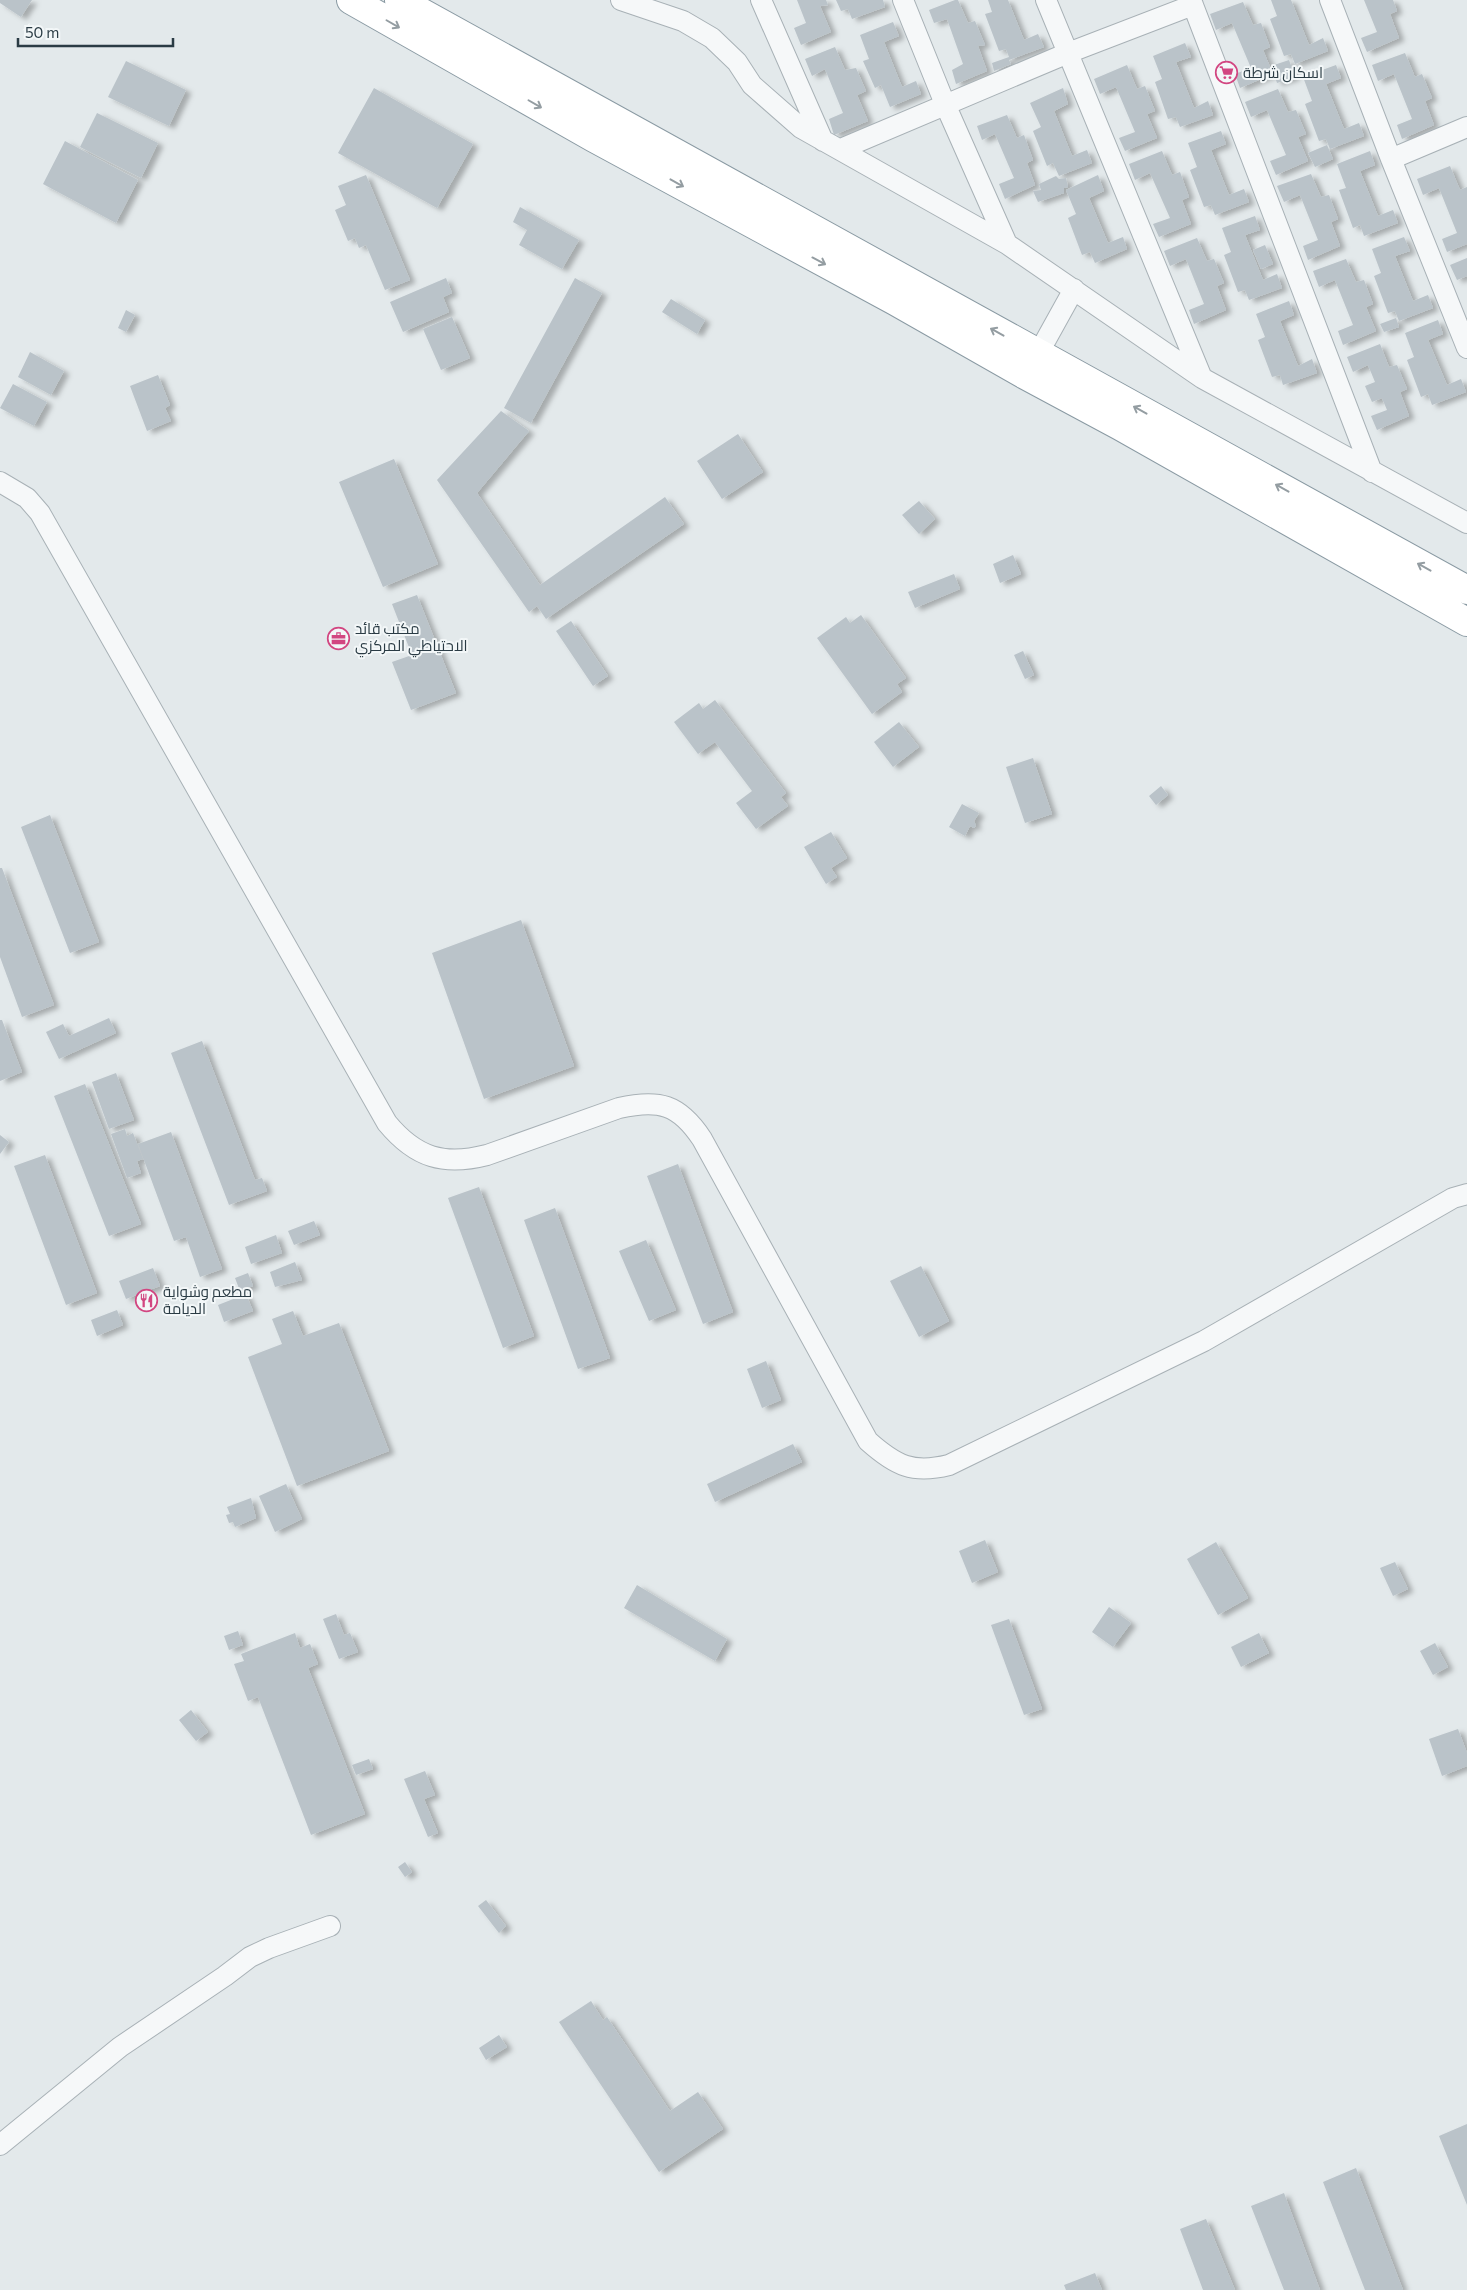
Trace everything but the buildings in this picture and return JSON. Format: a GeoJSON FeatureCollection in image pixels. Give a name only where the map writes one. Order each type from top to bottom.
{"type":"FeatureCollection","features":[{"type":"Feature","properties":{"kind":"highway"},"geometry":{"type":"LineString","coordinates":[[351,0],[594,138],[895,301],[1025,375],[1120,426],[1467,622]]}},
{"type":"Feature","properties":{"kind":"highway"},"geometry":{"type":"LineString","coordinates":[[398,0],[1467,590]]}},
{"type":"Feature","properties":{"kind":"street"},"geometry":{"type":"LineString","coordinates":[[761,0],[823,141]]}},
{"type":"Feature","properties":{"kind":"street"},"geometry":{"type":"LineString","coordinates":[[903,0],[945,104],[1007,244]]}},
{"type":"Feature","properties":{"kind":"street"},"geometry":{"type":"LineString","coordinates":[[1046,0],[1202,378]]}},
{"type":"Feature","properties":{"kind":"street"},"geometry":{"type":"LineString","coordinates":[[1330,0],[1467,348]]}},
{"type":"Feature","properties":{"kind":"street"},"geometry":{"type":"LineString","coordinates":[[625,1],[683,21],[712,38],[737,62],[752,85],[801,128],[1007,244],[1202,378],[1467,523]]}},
{"type":"Feature","properties":{"kind":"street"},"geometry":{"type":"LineString","coordinates":[[841,149],[945,104],[1192,3],[1372,472]]}},
{"type":"Feature","properties":{"kind":"street"},"geometry":{"type":"LineString","coordinates":[[1391,159],[1467,127]]}},
{"type":"Feature","properties":{"kind":"street"},"geometry":{"type":"LineString","coordinates":[[1038,354],[1074,289]]}},
{"type":"Feature","properties":{"kind":"street"},"geometry":{"type":"LineString","coordinates":[[0,482],[27,498],[40,513],[387,1123],[400,1138],[421,1153],[444,1159],[464,1161],[487,1155],[619,1108],[641,1103],[661,1103],[676,1111],[691,1122],[702,1139],[868,1441],[885,1456],[905,1466],[928,1470],[949,1465],[1204,1341],[1453,1198],[1467,1194]]}},
{"type":"Feature","properties":{"kind":"street"},"geometry":{"type":"LineString","coordinates":[[0,2145],[120,2048],[226,1976],[250,1957],[269,1948],[330,1926]]}},
{"type":"Feature","properties":{"kind":"place","name":"اسكان شرطة"},"geometry":{"type":"Point","coordinates":[1227,73]}},
{"type":"Feature","properties":{"kind":"place","name":"مكتب قائد الاحتياطي المركزي"},"geometry":{"type":"Point","coordinates":[339,638]}},
{"type":"Feature","properties":{"kind":"place","name":"مطعم وشواية الديامة"},"geometry":{"type":"Point","coordinates":[147,1301]}}]}
